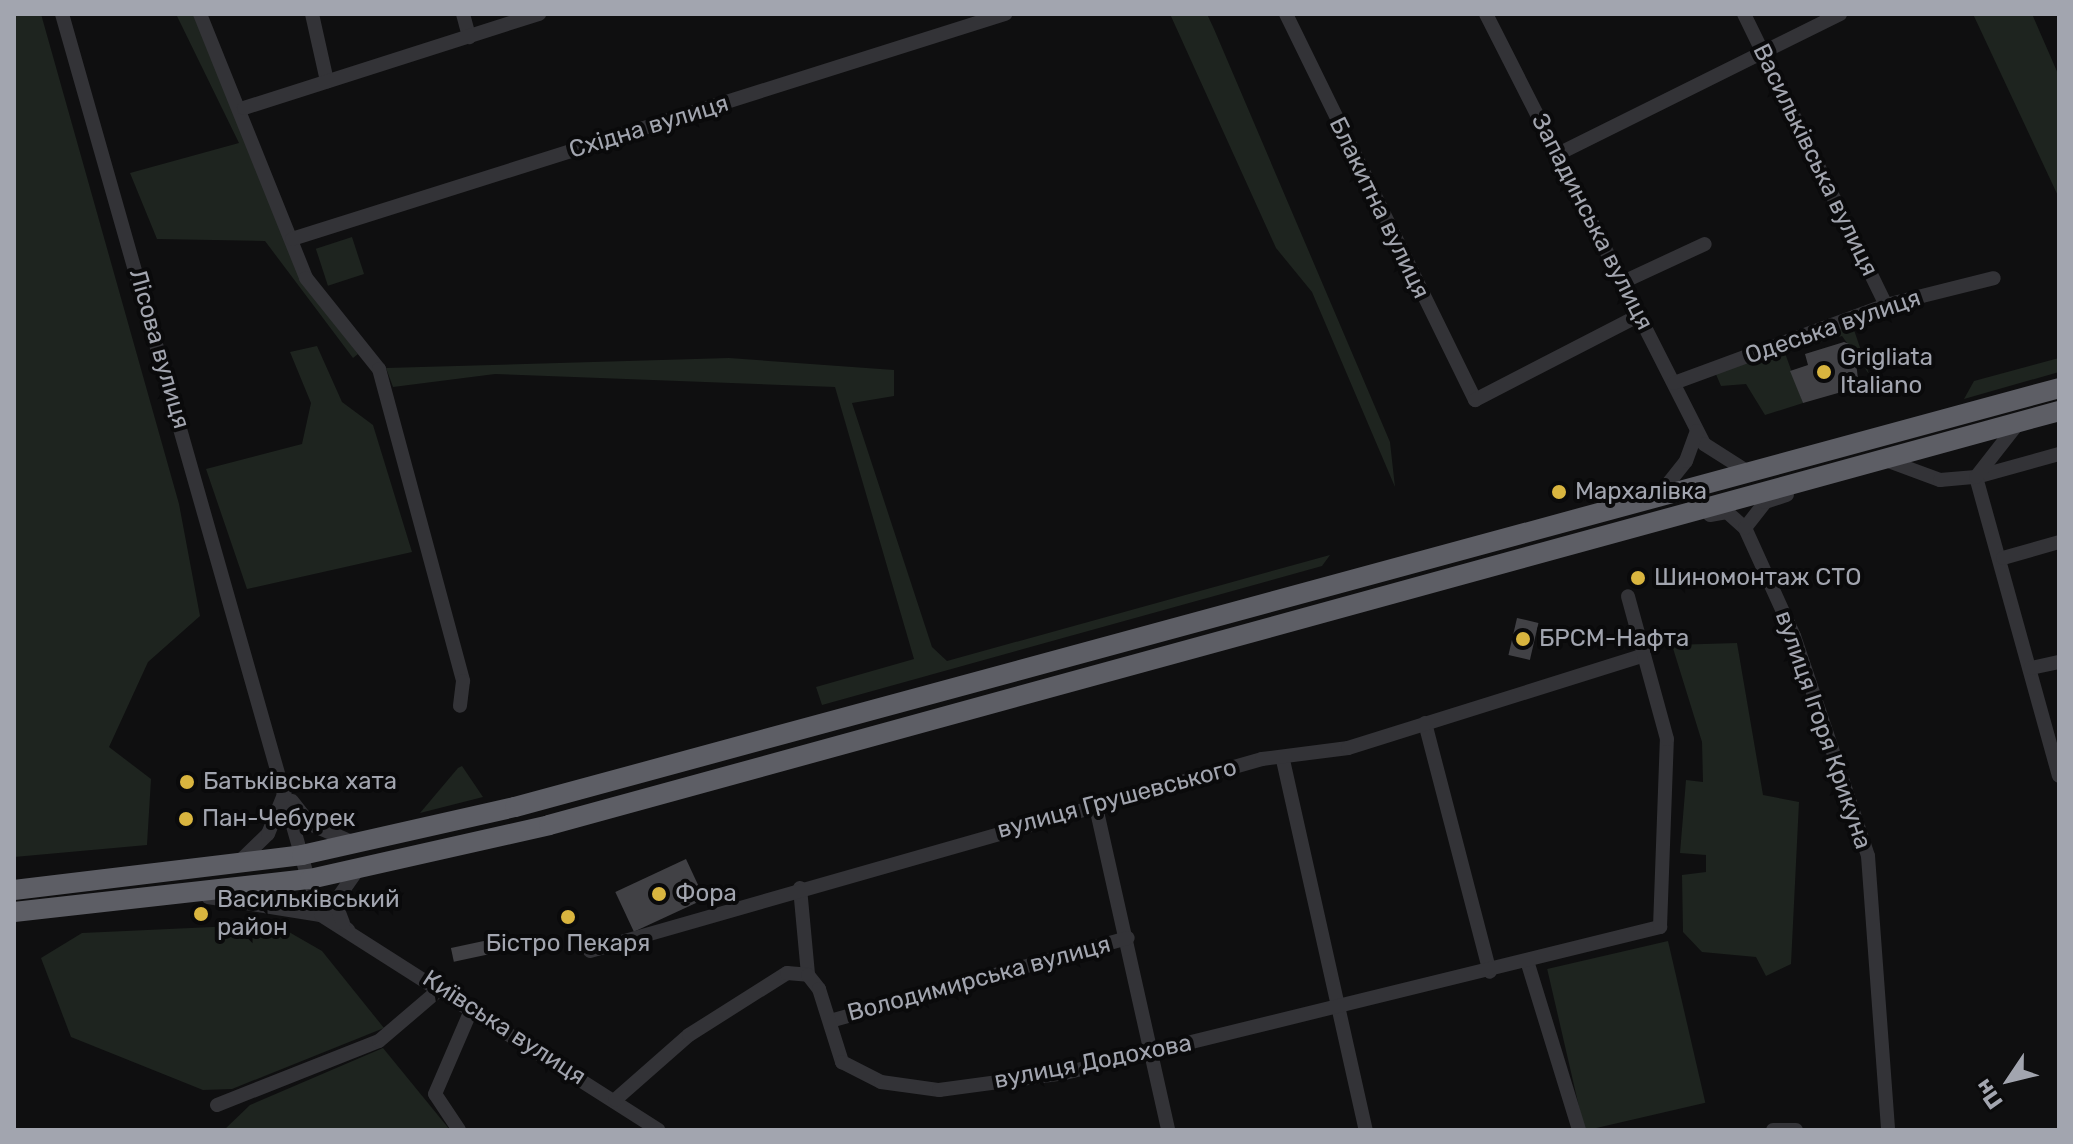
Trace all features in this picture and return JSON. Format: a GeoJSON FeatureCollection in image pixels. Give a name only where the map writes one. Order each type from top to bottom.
{"type":"FeatureCollection","features":[{"type":"Feature","properties":{"kind":"highway"},"geometry":{"type":"LineString","coordinates":[[14,912],[356,872],[549,825],[1654,509],[1751,473],[2059,388]]}},
{"type":"Feature","properties":{"kind":"highway"},"geometry":{"type":"LineString","coordinates":[[14,890],[302,855],[356,844],[689,763],[1654,509],[1882,459],[2059,411]]}},
{"type":"Feature","properties":{"kind":"street","name":"Лісова вулиця"},"geometry":{"type":"LineString","coordinates":[[62,14],[308,879],[322,908],[348,930]]}},
{"type":"Feature","properties":{"kind":"street"},"geometry":{"type":"LineString","coordinates":[[200,14],[244,108],[306,278],[379,369],[463,681],[460,706]]}},
{"type":"Feature","properties":{"kind":"street"},"geometry":{"type":"LineString","coordinates":[[312,14],[327,81]]}},
{"type":"Feature","properties":{"kind":"street"},"geometry":{"type":"LineString","coordinates":[[463,14],[469,37]]}},
{"type":"Feature","properties":{"kind":"street"},"geometry":{"type":"LineString","coordinates":[[244,108],[539,14]]}},
{"type":"Feature","properties":{"kind":"street","name":"Східна вулиця"},"geometry":{"type":"LineString","coordinates":[[292,239],[1005,14]]}},
{"type":"Feature","properties":{"kind":"street","name":"Блакитна вулиця"},"geometry":{"type":"LineString","coordinates":[[1286,14],[1475,400],[1640,315]]}},
{"type":"Feature","properties":{"kind":"street","name":"Западинська вулиця"},"geometry":{"type":"LineString","coordinates":[[1486,14],[1697,431],[1713,455],[1751,473]]}},
{"type":"Feature","properties":{"kind":"street","name":"Васильківська вулиця"},"geometry":{"type":"LineString","coordinates":[[1744,14],[1886,305]]}},
{"type":"Feature","properties":{"kind":"street"},"geometry":{"type":"LineString","coordinates":[[1558,154],[1840,14]]}},
{"type":"Feature","properties":{"kind":"street"},"geometry":{"type":"LineString","coordinates":[[1623,282],[1705,244]]}},
{"type":"Feature","properties":{"kind":"street","name":"Одеська вулиця"},"geometry":{"type":"LineString","coordinates":[[1674,383],[1886,305],[1994,278]]}},
{"type":"Feature","properties":{"kind":"street"},"geometry":{"type":"LineString","coordinates":[[1976,477],[2020,422]]}},
{"type":"Feature","properties":{"kind":"street"},"geometry":{"type":"LineString","coordinates":[[1654,509],[1674,480],[1697,431]]}},
{"type":"Feature","properties":{"kind":"street"},"geometry":{"type":"LineString","coordinates":[[1882,459],[1940,480],[1976,477],[2059,454]]}},
{"type":"Feature","properties":{"kind":"street"},"geometry":{"type":"LineString","coordinates":[[1654,509],[1727,512],[1745,528],[1765,502],[1832,471]]}},
{"type":"Feature","properties":{"kind":"street"},"geometry":{"type":"LineString","coordinates":[[1976,477],[2003,558],[2059,776]]}},
{"type":"Feature","properties":{"kind":"street","name":"вулиця Ігоря Крикуна"},"geometry":{"type":"LineString","coordinates":[[1745,528],[1794,636],[1868,856],[1888,1130]]}},
{"type":"Feature","properties":{"kind":"street"},"geometry":{"type":"LineString","coordinates":[[2003,558],[2059,542]]}},
{"type":"Feature","properties":{"kind":"street","name":"вулиця Додохова"},"geometry":{"type":"LineString","coordinates":[[808,975],[830,1021],[842,1062],[857,1072],[939,1090],[1154,1051],[1528,964],[1660,927],[1667,739],[1628,596]]}},
{"type":"Feature","properties":{"kind":"street","name":"вулиця Грушевського"},"geometry":{"type":"LineString","coordinates":[[590,951],[800,888],[1262,759],[1283,760],[1425,723],[1644,655]]}},
{"type":"Feature","properties":{"kind":"street"},"geometry":{"type":"LineString","coordinates":[[2031,668],[2059,662]]}},
{"type":"Feature","properties":{"kind":"street"},"geometry":{"type":"LineString","coordinates":[[1425,723],[1490,972]]}},
{"type":"Feature","properties":{"kind":"street"},"geometry":{"type":"LineString","coordinates":[[1283,760],[1366,1130]]}},
{"type":"Feature","properties":{"kind":"street"},"geometry":{"type":"LineString","coordinates":[[237,862],[268,834],[285,792],[310,824],[356,844]]}},
{"type":"Feature","properties":{"kind":"street"},"geometry":{"type":"LineString","coordinates":[[1096,807],[1154,1051],[1168,1130]]}},
{"type":"Feature","properties":{"kind":"street"},"geometry":{"type":"LineString","coordinates":[[348,930],[335,902],[356,872]]}},
{"type":"Feature","properties":{"kind":"street"},"geometry":{"type":"LineString","coordinates":[[615,1100],[689,1035],[787,973],[808,975],[800,888]]}},
{"type":"Feature","properties":{"kind":"street"},"geometry":{"type":"LineString","coordinates":[[172,895],[287,905],[348,930]]}},
{"type":"Feature","properties":{"kind":"street","name":"Київська вулиця"},"geometry":{"type":"LineString","coordinates":[[348,930],[658,1130]]}},
{"type":"Feature","properties":{"kind":"street","name":"Володимирська вулиця"},"geometry":{"type":"LineString","coordinates":[[830,1021],[1128,938]]}},
{"type":"Feature","properties":{"kind":"street"},"geometry":{"type":"LineString","coordinates":[[1528,964],[1579,1130]]}},
{"type":"Feature","properties":{"kind":"street"},"geometry":{"type":"LineString","coordinates":[[217,1105],[379,1041],[441,988]]}},
{"type":"Feature","properties":{"kind":"street"},"geometry":{"type":"LineString","coordinates":[[459,1130],[435,1094],[472,1008]]}},
{"type":"Feature","properties":{"kind":"street"},"geometry":{"type":"LineString","coordinates":[[1773,1130],[1796,1130]]}},
{"type":"Feature","properties":{"kind":"shaded area"},"geometry":{"type":"Polygon","coordinates":[[[14,14],[41,14],[179,504],[200,616],[148,662],[109,747],[151,779],[147,845],[14,857],[14,14]]]}},
{"type":"Feature","properties":{"kind":"shaded area"},"geometry":{"type":"Polygon","coordinates":[[[176,14],[193,14],[305,285],[358,354],[353,358],[265,241],[157,239],[130,173],[239,143],[176,14]]]}},
{"type":"Feature","properties":{"kind":"shaded area"},"geometry":{"type":"Polygon","coordinates":[[[1170,14],[1207,14],[1390,442],[1395,487],[1312,292],[1276,248],[1170,14]]]}},
{"type":"Feature","properties":{"kind":"shaded area"},"geometry":{"type":"Polygon","coordinates":[[[1973,14],[2032,14],[2059,76],[2059,198],[1973,14]]]}},
{"type":"Feature","properties":{"kind":"shaded area"},"geometry":{"type":"Polygon","coordinates":[[[352,237],[364,274],[328,286],[316,249],[352,237]]]}},
{"type":"Feature","properties":{"kind":"shaded area"},"geometry":{"type":"Polygon","coordinates":[[[1852,324],[1869,374],[1842,336],[1785,353],[1803,403],[1765,415],[1746,384],[1721,386],[1715,372],[1852,324]]]}},
{"type":"Feature","properties":{"kind":"shaded area"},"geometry":{"type":"Polygon","coordinates":[[[317,346],[342,402],[373,425],[412,552],[247,589],[206,469],[302,444],[311,403],[290,352],[317,346]]]}},
{"type":"Feature","properties":{"kind":"shaded area"},"geometry":{"type":"Polygon","coordinates":[[[729,358],[894,370],[894,396],[852,403],[932,647],[947,661],[1330,555],[1322,566],[822,705],[816,687],[914,659],[835,387],[495,374],[393,387],[386,368],[729,358]]]}},
{"type":"Feature","properties":{"kind":"shaded area"},"geometry":{"type":"Polygon","coordinates":[[[2059,358],[2059,372],[1964,399],[1974,381],[2059,358]]]}},
{"type":"Feature","properties":{"kind":"shaded area"},"geometry":{"type":"Polygon","coordinates":[[[1737,643],[1763,795],[1799,802],[1791,964],[1766,976],[1756,957],[1702,952],[1683,932],[1682,875],[1706,872],[1706,855],[1680,853],[1686,780],[1703,782],[1702,742],[1672,645],[1737,643]]]}},
{"type":"Feature","properties":{"kind":"shaded area"},"geometry":{"type":"Polygon","coordinates":[[[462,766],[483,797],[420,813],[458,768],[462,766]]]}},
{"type":"Feature","properties":{"kind":"shaded area"},"geometry":{"type":"Polygon","coordinates":[[[275,924],[322,951],[384,1028],[232,1089],[203,1090],[71,1037],[41,958],[82,933],[275,924]]]}},
{"type":"Feature","properties":{"kind":"shaded area"},"geometry":{"type":"Polygon","coordinates":[[[1668,941],[1705,1103],[1584,1130],[1547,969],[1668,941]]]}},
{"type":"Feature","properties":{"kind":"shaded area"},"geometry":{"type":"Polygon","coordinates":[[[383,1048],[450,1130],[224,1130],[250,1105],[383,1048]]]}},
{"type":"Feature","properties":{"kind":"building","name":"Grigliata Italiano"},"geometry":{"type":"Polygon","coordinates":[[[1844,342],[1854,346],[1859,387],[1803,403],[1790,371],[1808,365],[1805,354],[1844,342]]]}},
{"type":"Feature","properties":{"kind":"building","name":"БРСМ-Нафта"},"geometry":{"type":"Polygon","coordinates":[[[1517,618],[1538,623],[1530,660],[1508,655],[1517,618]]]}},
{"type":"Feature","properties":{"kind":"building","name":"Фора"},"geometry":{"type":"Polygon","coordinates":[[[686,859],[705,899],[634,932],[615,892],[686,859]]]}},
{"type":"Feature","properties":{"kind":"building"},"geometry":{"type":"Polygon","coordinates":[[[493,939],[496,953],[454,962],[451,948],[493,939]]]}},
{"type":"Feature","properties":{"kind":"place","name":"Grigliata Italiano"},"geometry":{"type":"Point","coordinates":[1824,372]}},
{"type":"Feature","properties":{"kind":"place","name":"Мархалівка"},"geometry":{"type":"Point","coordinates":[1559,492]}},
{"type":"Feature","properties":{"kind":"place","name":"Шиномонтаж СТО"},"geometry":{"type":"Point","coordinates":[1638,578]}},
{"type":"Feature","properties":{"kind":"place","name":"БРСМ-Нафта"},"geometry":{"type":"Point","coordinates":[1523,639]}},
{"type":"Feature","properties":{"kind":"place","name":"Батьківська хата"},"geometry":{"type":"Point","coordinates":[187,782]}},
{"type":"Feature","properties":{"kind":"place","name":"Пан-Чебурек"},"geometry":{"type":"Point","coordinates":[186,819]}},
{"type":"Feature","properties":{"kind":"place","name":"Фора"},"geometry":{"type":"Point","coordinates":[659,894]}},
{"type":"Feature","properties":{"kind":"place","name":"Васильківський район"},"geometry":{"type":"Point","coordinates":[201,914]}},
{"type":"Feature","properties":{"kind":"place","name":"Бістро Пекаря"},"geometry":{"type":"Point","coordinates":[568,917]}}]}
